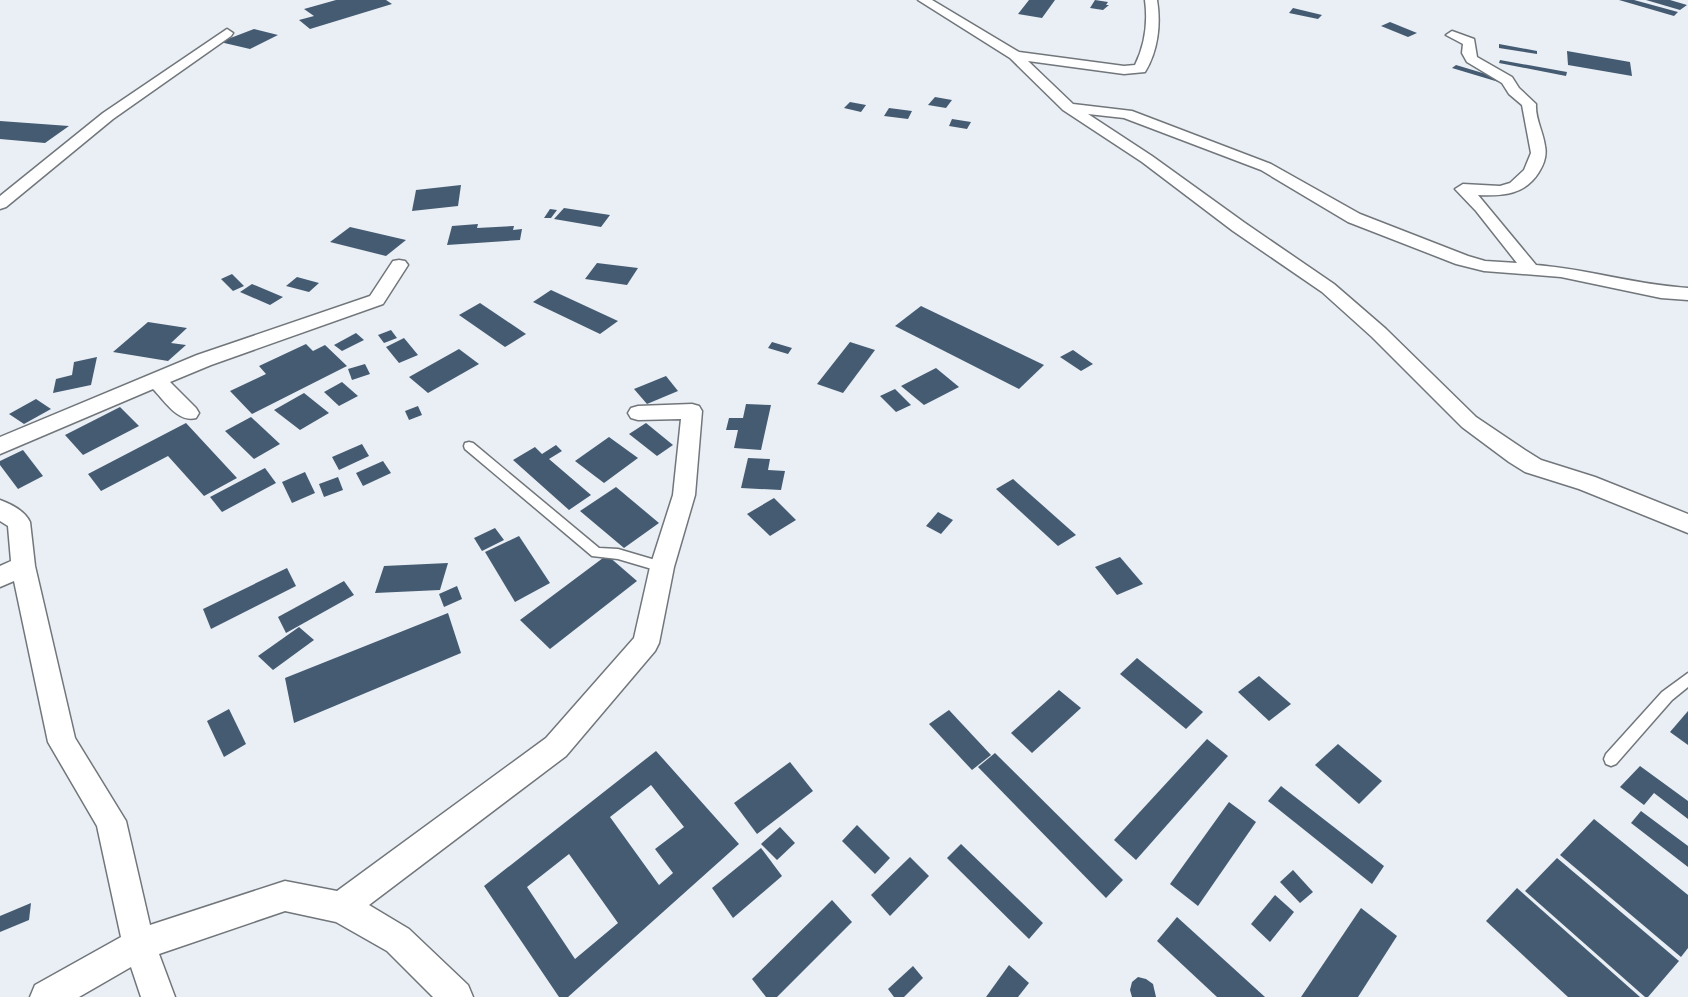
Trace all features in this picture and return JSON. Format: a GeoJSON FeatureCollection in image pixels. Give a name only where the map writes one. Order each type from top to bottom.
{"type":"FeatureCollection","features":[{"type":"Feature","properties":{"kind":"street"},"geometry":{"type":"LineString","coordinates":[[924,0],[1015,55],[1068,107],[1147,159],[1239,227],[1328,288],[1379,333],[1470,422],[1517,456],[1533,466],[1588,483],[1688,524]]}},
{"type":"Feature","properties":{"kind":"street"},"geometry":{"type":"LineString","coordinates":[[1015,55],[1124,70],[1140,69],[1147,52],[1152,21],[1151,0]]}},
{"type":"Feature","properties":{"kind":"street"},"geometry":{"type":"LineString","coordinates":[[0,204],[108,116],[227,33]]}},
{"type":"Feature","properties":{"kind":"street"},"geometry":{"type":"LineString","coordinates":[[1452,35],[1469,42],[1469,53],[1472,59],[1507,80],[1514,91],[1529,104],[1529,112],[1538,147],[1538,155],[1530,175],[1510,190],[1463,189],[1482,208],[1532,271]]}},
{"type":"Feature","properties":{"kind":"street"},"geometry":{"type":"LineString","coordinates":[[1068,107],[1127,114],[1231,156],[1266,167],[1354,218],[1462,260],[1484,266],[1561,272],[1661,292],[1688,294]]}},
{"type":"Feature","properties":{"kind":"street"},"geometry":{"type":"LineString","coordinates":[[0,446],[204,360],[378,300],[399,265]]}},
{"type":"Feature","properties":{"kind":"street"},"geometry":{"type":"LineString","coordinates":[[156,380],[189,413]]}},
{"type":"Feature","properties":{"kind":"street"},"geometry":{"type":"LineString","coordinates":[[341,907],[556,746],[646,643],[662,567],[684,495],[692,411],[638,413]]}},
{"type":"Feature","properties":{"kind":"street"},"geometry":{"type":"LineString","coordinates":[[0,509],[20,522],[12,572],[62,742],[111,821],[139,945],[158,997]]}},
{"type":"Feature","properties":{"kind":"street"},"geometry":{"type":"LineString","coordinates":[[47,997],[139,945],[285,896],[341,907],[398,940],[456,997]]}},
{"type":"Feature","properties":{"kind":"lane"},"geometry":{"type":"LineString","coordinates":[[469,446],[596,553],[618,554],[662,567]]}},
{"type":"Feature","properties":{"kind":"lane"},"geometry":{"type":"LineString","coordinates":[[1611,759],[1667,696],[1688,679]]}},
{"type":"Feature","properties":{"kind":"building"},"geometry":{"type":"Polygon","coordinates":[[[336,0],[386,0],[392,4],[310,29],[299,20],[314,16],[304,9],[336,0]]]}},
{"type":"Feature","properties":{"kind":"building"},"geometry":{"type":"Polygon","coordinates":[[[1029,0],[1055,0],[1042,18],[1018,14],[1029,0]]]}},
{"type":"Feature","properties":{"kind":"building"},"geometry":{"type":"Polygon","coordinates":[[[1095,0],[1108,2],[1106,5],[1109,5],[1103,10],[1090,8],[1095,0]]]}},
{"type":"Feature","properties":{"kind":"building"},"geometry":{"type":"Polygon","coordinates":[[[1619,0],[1634,0],[1678,12],[1674,16],[1619,0]]]}},
{"type":"Feature","properties":{"kind":"building"},"geometry":{"type":"Polygon","coordinates":[[[1646,0],[1670,0],[1687,5],[1680,10],[1646,0]]]}},
{"type":"Feature","properties":{"kind":"building"},"geometry":{"type":"Polygon","coordinates":[[[1293,8],[1322,15],[1318,19],[1289,13],[1293,8]]]}},
{"type":"Feature","properties":{"kind":"building"},"geometry":{"type":"Polygon","coordinates":[[[1390,22],[1417,33],[1408,37],[1381,26],[1390,22]]]}},
{"type":"Feature","properties":{"kind":"building"},"geometry":{"type":"Polygon","coordinates":[[[254,29],[278,35],[250,49],[220,42],[254,29]]]}},
{"type":"Feature","properties":{"kind":"building"},"geometry":{"type":"Polygon","coordinates":[[[1499,44],[1537,51],[1537,54],[1499,48],[1499,44]]]}},
{"type":"Feature","properties":{"kind":"building"},"geometry":{"type":"Polygon","coordinates":[[[1567,51],[1630,62],[1632,76],[1568,65],[1567,51]]]}},
{"type":"Feature","properties":{"kind":"building"},"geometry":{"type":"Polygon","coordinates":[[[1500,60],[1567,72],[1566,76],[1499,63],[1500,60]]]}},
{"type":"Feature","properties":{"kind":"building"},"geometry":{"type":"Polygon","coordinates":[[[1456,65],[1506,80],[1502,83],[1452,68],[1456,65]]]}},
{"type":"Feature","properties":{"kind":"building"},"geometry":{"type":"Polygon","coordinates":[[[935,97],[952,100],[946,108],[928,105],[935,97]]]}},
{"type":"Feature","properties":{"kind":"building"},"geometry":{"type":"Polygon","coordinates":[[[850,102],[866,105],[861,112],[844,108],[850,102]]]}},
{"type":"Feature","properties":{"kind":"building"},"geometry":{"type":"Polygon","coordinates":[[[889,108],[912,111],[908,119],[884,116],[889,108]]]}},
{"type":"Feature","properties":{"kind":"building"},"geometry":{"type":"Polygon","coordinates":[[[952,119],[971,122],[967,129],[949,126],[952,119]]]}},
{"type":"Feature","properties":{"kind":"building"},"geometry":{"type":"Polygon","coordinates":[[[0,121],[69,126],[45,143],[0,139],[0,121]]]}},
{"type":"Feature","properties":{"kind":"building"},"geometry":{"type":"Polygon","coordinates":[[[461,185],[458,206],[412,211],[416,190],[461,185]]]}},
{"type":"Feature","properties":{"kind":"building"},"geometry":{"type":"Polygon","coordinates":[[[564,208],[610,215],[601,227],[554,219],[564,208]]]}},
{"type":"Feature","properties":{"kind":"building"},"geometry":{"type":"Polygon","coordinates":[[[550,209],[557,210],[551,218],[544,218],[550,209]]]}},
{"type":"Feature","properties":{"kind":"building"},"geometry":{"type":"Polygon","coordinates":[[[478,224],[477,228],[514,226],[513,230],[522,229],[520,240],[447,245],[452,226],[478,224]]]}},
{"type":"Feature","properties":{"kind":"building"},"geometry":{"type":"Polygon","coordinates":[[[350,227],[406,240],[386,256],[330,242],[350,227]]]}},
{"type":"Feature","properties":{"kind":"building"},"geometry":{"type":"Polygon","coordinates":[[[597,263],[638,268],[627,285],[585,279],[597,263]]]}},
{"type":"Feature","properties":{"kind":"building"},"geometry":{"type":"Polygon","coordinates":[[[232,274],[244,286],[233,291],[221,279],[232,274]]]}},
{"type":"Feature","properties":{"kind":"building"},"geometry":{"type":"Polygon","coordinates":[[[297,277],[319,283],[309,292],[286,286],[297,277]]]}},
{"type":"Feature","properties":{"kind":"building"},"geometry":{"type":"Polygon","coordinates":[[[252,284],[283,297],[270,305],[240,292],[252,284]]]}},
{"type":"Feature","properties":{"kind":"building"},"geometry":{"type":"Polygon","coordinates":[[[551,290],[618,321],[600,334],[533,302],[551,290]]]}},
{"type":"Feature","properties":{"kind":"building"},"geometry":{"type":"Polygon","coordinates":[[[480,303],[526,334],[505,347],[459,315],[480,303]]]}},
{"type":"Feature","properties":{"kind":"building"},"geometry":{"type":"Polygon","coordinates":[[[921,306],[1044,365],[1019,389],[895,326],[921,306]]]}},
{"type":"Feature","properties":{"kind":"building"},"geometry":{"type":"Polygon","coordinates":[[[148,322],[187,328],[171,343],[186,345],[168,361],[113,352],[148,322]]]}},
{"type":"Feature","properties":{"kind":"building"},"geometry":{"type":"Polygon","coordinates":[[[391,330],[397,338],[384,343],[378,335],[391,330]]]}},
{"type":"Feature","properties":{"kind":"building"},"geometry":{"type":"Polygon","coordinates":[[[356,333],[364,340],[342,351],[334,345],[356,333]]]}},
{"type":"Feature","properties":{"kind":"building"},"geometry":{"type":"Polygon","coordinates":[[[404,338],[418,355],[399,363],[386,347],[404,338]]]}},
{"type":"Feature","properties":{"kind":"building"},"geometry":{"type":"Polygon","coordinates":[[[772,342],[792,348],[788,354],[768,348],[772,342]]]}},
{"type":"Feature","properties":{"kind":"building"},"geometry":{"type":"Polygon","coordinates":[[[850,342],[875,350],[843,393],[817,384],[850,342]]]}},
{"type":"Feature","properties":{"kind":"building"},"geometry":{"type":"Polygon","coordinates":[[[306,344],[313,351],[325,345],[347,366],[252,414],[230,391],[266,374],[259,366],[306,344]]]}},
{"type":"Feature","properties":{"kind":"building"},"geometry":{"type":"Polygon","coordinates":[[[459,349],[479,364],[428,393],[409,377],[459,349]]]}},
{"type":"Feature","properties":{"kind":"building"},"geometry":{"type":"Polygon","coordinates":[[[1073,350],[1093,364],[1081,371],[1060,357],[1073,350]]]}},
{"type":"Feature","properties":{"kind":"building"},"geometry":{"type":"Polygon","coordinates":[[[97,357],[91,385],[53,393],[56,379],[72,375],[74,362],[97,357]]]}},
{"type":"Feature","properties":{"kind":"building"},"geometry":{"type":"Polygon","coordinates":[[[365,364],[370,374],[352,380],[348,369],[365,364]]]}},
{"type":"Feature","properties":{"kind":"building"},"geometry":{"type":"Polygon","coordinates":[[[936,368],[959,387],[924,405],[901,386],[936,368]]]}},
{"type":"Feature","properties":{"kind":"building"},"geometry":{"type":"Polygon","coordinates":[[[666,376],[678,391],[647,404],[634,389],[666,376]]]}},
{"type":"Feature","properties":{"kind":"building"},"geometry":{"type":"Polygon","coordinates":[[[342,382],[358,396],[339,406],[324,392],[342,382]]]}},
{"type":"Feature","properties":{"kind":"building"},"geometry":{"type":"Polygon","coordinates":[[[895,389],[911,405],[896,412],[880,396],[895,389]]]}},
{"type":"Feature","properties":{"kind":"building"},"geometry":{"type":"Polygon","coordinates":[[[304,393],[329,413],[300,430],[274,410],[304,393]]]}},
{"type":"Feature","properties":{"kind":"building"},"geometry":{"type":"Polygon","coordinates":[[[36,399],[51,409],[24,424],[9,414],[36,399]]]}},
{"type":"Feature","properties":{"kind":"building"},"geometry":{"type":"Polygon","coordinates":[[[746,404],[771,405],[761,450],[734,448],[738,430],[726,430],[729,418],[743,418],[746,404]]]}},
{"type":"Feature","properties":{"kind":"building"},"geometry":{"type":"Polygon","coordinates":[[[418,406],[422,415],[409,420],[405,411],[418,406]]]}},
{"type":"Feature","properties":{"kind":"building"},"geometry":{"type":"Polygon","coordinates":[[[120,407],[139,426],[83,455],[65,435],[120,407]]]}},
{"type":"Feature","properties":{"kind":"building"},"geometry":{"type":"Polygon","coordinates":[[[251,417],[280,444],[254,459],[225,431],[251,417]]]}},
{"type":"Feature","properties":{"kind":"building"},"geometry":{"type":"Polygon","coordinates":[[[186,423],[237,478],[204,496],[168,456],[101,491],[88,474],[186,423]]]}},
{"type":"Feature","properties":{"kind":"building"},"geometry":{"type":"Polygon","coordinates":[[[646,423],[673,445],[657,456],[629,434],[646,423]]]}},
{"type":"Feature","properties":{"kind":"building"},"geometry":{"type":"Polygon","coordinates":[[[609,437],[638,458],[604,483],[575,461],[609,437]]]}},
{"type":"Feature","properties":{"kind":"building"},"geometry":{"type":"Polygon","coordinates":[[[362,444],[369,456],[339,470],[332,457],[362,444]]]}},
{"type":"Feature","properties":{"kind":"building"},"geometry":{"type":"Polygon","coordinates":[[[556,445],[562,451],[549,459],[591,495],[569,510],[513,460],[535,447],[542,454],[556,445]]]}},
{"type":"Feature","properties":{"kind":"building"},"geometry":{"type":"Polygon","coordinates":[[[23,450],[43,476],[18,489],[0,465],[0,461],[23,450]]]}},
{"type":"Feature","properties":{"kind":"building"},"geometry":{"type":"Polygon","coordinates":[[[748,458],[770,459],[768,470],[785,471],[781,490],[741,488],[748,458]]]}},
{"type":"Feature","properties":{"kind":"building"},"geometry":{"type":"Polygon","coordinates":[[[383,461],[391,473],[363,486],[356,473],[383,461]]]}},
{"type":"Feature","properties":{"kind":"building"},"geometry":{"type":"Polygon","coordinates":[[[265,468],[276,483],[222,512],[210,497],[265,468]]]}},
{"type":"Feature","properties":{"kind":"building"},"geometry":{"type":"Polygon","coordinates":[[[305,472],[315,493],[292,503],[282,482],[305,472]]]}},
{"type":"Feature","properties":{"kind":"building"},"geometry":{"type":"Polygon","coordinates":[[[338,477],[343,490],[324,497],[319,484],[338,477]]]}},
{"type":"Feature","properties":{"kind":"building"},"geometry":{"type":"Polygon","coordinates":[[[1013,479],[1076,535],[1058,546],[996,489],[1013,479]]]}},
{"type":"Feature","properties":{"kind":"building"},"geometry":{"type":"Polygon","coordinates":[[[616,487],[659,523],[624,548],[580,511],[616,487]]]}},
{"type":"Feature","properties":{"kind":"building"},"geometry":{"type":"Polygon","coordinates":[[[774,498],[796,520],[770,536],[747,514],[774,498]]]}},
{"type":"Feature","properties":{"kind":"building"},"geometry":{"type":"Polygon","coordinates":[[[938,512],[953,520],[941,534],[926,526],[938,512]]]}},
{"type":"Feature","properties":{"kind":"building"},"geometry":{"type":"Polygon","coordinates":[[[495,528],[504,540],[482,551],[474,538],[495,528]]]}},
{"type":"Feature","properties":{"kind":"building"},"geometry":{"type":"Polygon","coordinates":[[[519,536],[550,583],[515,602],[485,552],[519,536]]]}},
{"type":"Feature","properties":{"kind":"building"},"geometry":{"type":"Polygon","coordinates":[[[607,555],[637,581],[550,649],[520,620],[607,555]]]}},
{"type":"Feature","properties":{"kind":"building"},"geometry":{"type":"Polygon","coordinates":[[[1120,557],[1143,584],[1117,595],[1095,567],[1120,557]]]}},
{"type":"Feature","properties":{"kind":"building"},"geometry":{"type":"Polygon","coordinates":[[[448,563],[440,590],[375,593],[384,566],[448,563]]]}},
{"type":"Feature","properties":{"kind":"building"},"geometry":{"type":"Polygon","coordinates":[[[287,568],[296,586],[211,629],[203,609],[287,568]]]}},
{"type":"Feature","properties":{"kind":"building"},"geometry":{"type":"Polygon","coordinates":[[[344,581],[354,595],[286,633],[278,617],[344,581]]]}},
{"type":"Feature","properties":{"kind":"building"},"geometry":{"type":"Polygon","coordinates":[[[457,586],[462,599],[444,607],[439,594],[457,586]]]}},
{"type":"Feature","properties":{"kind":"building"},"geometry":{"type":"Polygon","coordinates":[[[448,613],[461,653],[294,723],[285,678],[448,613]]]}},
{"type":"Feature","properties":{"kind":"building"},"geometry":{"type":"Polygon","coordinates":[[[299,627],[314,640],[273,670],[258,656],[299,627]]]}},
{"type":"Feature","properties":{"kind":"building"},"geometry":{"type":"Polygon","coordinates":[[[1137,658],[1203,712],[1186,729],[1120,674],[1137,658]]]}},
{"type":"Feature","properties":{"kind":"building"},"geometry":{"type":"Polygon","coordinates":[[[1259,676],[1291,704],[1269,721],[1238,692],[1259,676]]]}},
{"type":"Feature","properties":{"kind":"building"},"geometry":{"type":"Polygon","coordinates":[[[1059,690],[1081,708],[1032,753],[1011,733],[1059,690]]]}},
{"type":"Feature","properties":{"kind":"building"},"geometry":{"type":"Polygon","coordinates":[[[229,709],[246,744],[224,757],[207,721],[229,709]]]}},
{"type":"Feature","properties":{"kind":"building"},"geometry":{"type":"Polygon","coordinates":[[[949,710],[991,755],[972,770],[929,724],[949,710]]]}},
{"type":"Feature","properties":{"kind":"building"},"geometry":{"type":"Polygon","coordinates":[[[1688,711],[1688,745],[1670,732],[1688,711]]]}},
{"type":"Feature","properties":{"kind":"building"},"geometry":{"type":"Polygon","coordinates":[[[1207,739],[1228,756],[1136,860],[1114,840],[1207,739]]]}},
{"type":"Feature","properties":{"kind":"building"},"geometry":{"type":"Polygon","coordinates":[[[1338,744],[1382,781],[1359,804],[1315,765],[1338,744]]]}},
{"type":"Feature","properties":{"kind":"building"},"geometry":{"type":"Polygon","coordinates":[[[656,751],[739,844],[568,997],[559,997],[484,886],[656,751]],[[651,785],[610,817],[659,885],[673,873],[655,849],[684,827],[651,785]],[[569,854],[527,887],[575,959],[618,923],[569,854]]]}},
{"type":"Feature","properties":{"kind":"building"},"geometry":{"type":"Polygon","coordinates":[[[995,753],[1123,880],[1106,898],[978,767],[995,753]]]}},
{"type":"Feature","properties":{"kind":"building"},"geometry":{"type":"Polygon","coordinates":[[[790,762],[813,791],[757,834],[734,803],[790,762]]]}},
{"type":"Feature","properties":{"kind":"building"},"geometry":{"type":"Polygon","coordinates":[[[1640,766],[1688,801],[1688,819],[1654,793],[1644,805],[1620,787],[1640,766]]]}},
{"type":"Feature","properties":{"kind":"building"},"geometry":{"type":"Polygon","coordinates":[[[1281,786],[1384,866],[1372,884],[1268,801],[1281,786]]]}},
{"type":"Feature","properties":{"kind":"building"},"geometry":{"type":"Polygon","coordinates":[[[1229,802],[1256,822],[1198,906],[1170,884],[1229,802]]]}},
{"type":"Feature","properties":{"kind":"building"},"geometry":{"type":"Polygon","coordinates":[[[1641,811],[1688,846],[1688,867],[1631,823],[1641,811]]]}},
{"type":"Feature","properties":{"kind":"building"},"geometry":{"type":"Polygon","coordinates":[[[1594,819],[1688,895],[1688,948],[1681,957],[1560,855],[1594,819]]]}},
{"type":"Feature","properties":{"kind":"building"},"geometry":{"type":"Polygon","coordinates":[[[857,825],[890,858],[875,874],[842,841],[857,825]]]}},
{"type":"Feature","properties":{"kind":"building"},"geometry":{"type":"Polygon","coordinates":[[[780,827],[795,843],[777,860],[761,844],[780,827]]]}},
{"type":"Feature","properties":{"kind":"building"},"geometry":{"type":"Polygon","coordinates":[[[961,844],[1043,923],[1029,939],[947,858],[961,844]]]}},
{"type":"Feature","properties":{"kind":"building"},"geometry":{"type":"Polygon","coordinates":[[[761,848],[782,876],[733,918],[712,888],[761,848]]]}},
{"type":"Feature","properties":{"kind":"building"},"geometry":{"type":"Polygon","coordinates":[[[910,857],[929,876],[890,916],[871,895],[910,857]]]}},
{"type":"Feature","properties":{"kind":"building"},"geometry":{"type":"Polygon","coordinates":[[[1557,858],[1679,961],[1648,997],[1645,997],[1525,891],[1557,858]]]}},
{"type":"Feature","properties":{"kind":"building"},"geometry":{"type":"Polygon","coordinates":[[[1293,870],[1313,892],[1300,903],[1280,882],[1293,870]]]}},
{"type":"Feature","properties":{"kind":"building"},"geometry":{"type":"Polygon","coordinates":[[[1517,888],[1640,997],[1568,997],[1486,921],[1517,888]]]}},
{"type":"Feature","properties":{"kind":"building"},"geometry":{"type":"Polygon","coordinates":[[[1275,895],[1294,912],[1270,942],[1251,924],[1275,895]]]}},
{"type":"Feature","properties":{"kind":"building"},"geometry":{"type":"Polygon","coordinates":[[[832,900],[852,922],[777,997],[766,997],[752,979],[832,900]]]}},
{"type":"Feature","properties":{"kind":"building"},"geometry":{"type":"Polygon","coordinates":[[[31,903],[29,920],[0,932],[0,916],[31,903]]]}},
{"type":"Feature","properties":{"kind":"building"},"geometry":{"type":"Polygon","coordinates":[[[1361,908],[1397,936],[1358,997],[1301,997],[1361,908]]]}},
{"type":"Feature","properties":{"kind":"building"},"geometry":{"type":"Polygon","coordinates":[[[1177,917],[1265,997],[1217,997],[1157,941],[1177,917]]]}},
{"type":"Feature","properties":{"kind":"building"},"geometry":{"type":"Polygon","coordinates":[[[1009,965],[1029,983],[1018,997],[986,997],[1009,965]]]}},
{"type":"Feature","properties":{"kind":"building"},"geometry":{"type":"Polygon","coordinates":[[[913,966],[923,978],[904,997],[894,997],[888,989],[913,966]]]}},
{"type":"Feature","properties":{"kind":"building"},"geometry":{"type":"Polygon","coordinates":[[[1138,977],[1146,979],[1153,984],[1156,997],[1132,997],[1130,990],[1132,982],[1138,977]]]}}]}
